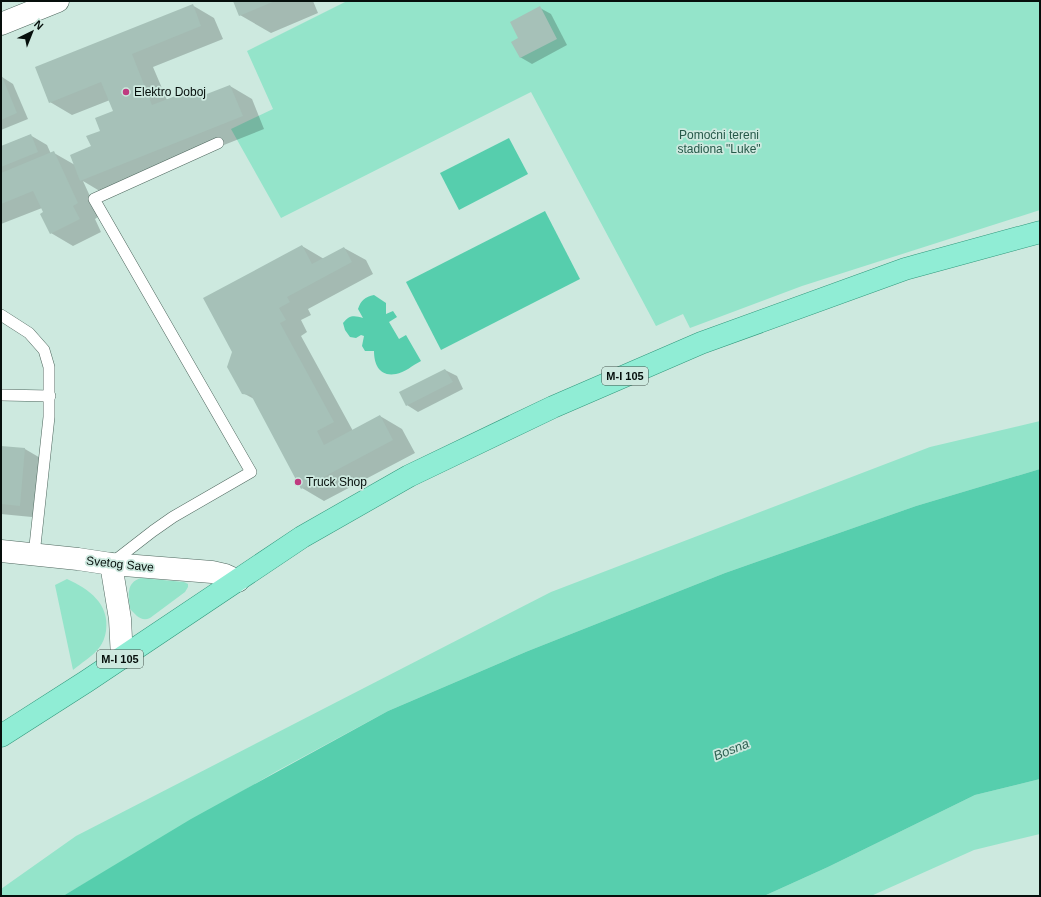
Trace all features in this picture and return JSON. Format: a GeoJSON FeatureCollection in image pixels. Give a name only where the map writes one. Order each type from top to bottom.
{"type":"FeatureCollection","features":[{"type":"Feature","properties":{"kind":"main road","name":"M-I 105"},"geometry":{"type":"LineString","coordinates":[[1,736],[122,658],[302,537],[409,476],[553,407],[701,343],[905,269],[1040,232]]}},
{"type":"Feature","properties":{"kind":"street"},"geometry":{"type":"LineString","coordinates":[[1,24],[58,1]]}},
{"type":"Feature","properties":{"kind":"street","name":"Svetog Save"},"geometry":{"type":"LineString","coordinates":[[1,551],[111,564],[212,572],[225,575],[238,581]]}},
{"type":"Feature","properties":{"kind":"street"},"geometry":{"type":"LineString","coordinates":[[111,564],[120,619],[122,658]]}},
{"type":"Feature","properties":{"kind":"lane"},"geometry":{"type":"LineString","coordinates":[[111,564],[173,517],[251,472],[94,199],[218,142]]}},
{"type":"Feature","properties":{"kind":"lane"},"geometry":{"type":"LineString","coordinates":[[1,315],[29,333],[44,350],[49,367],[49,417],[34,555]]}},
{"type":"Feature","properties":{"kind":"lane"},"geometry":{"type":"LineString","coordinates":[[1,395],[50,396]]}},
{"type":"Feature","properties":{"kind":"green space","name":"Pomoćni tereni stadiona \"Luke\""},"geometry":{"type":"Polygon","coordinates":[[[347,1],[1040,1],[1040,210],[802,286],[690,328],[683,314],[656,326],[531,92],[281,218],[231,129],[273,109],[247,51],[347,1]]]}},
{"type":"Feature","properties":{"kind":"green space"},"geometry":{"type":"Polygon","coordinates":[[[1040,421],[1040,469],[916,506],[725,573],[528,651],[388,711],[277,771],[63,896],[1,896],[1,889],[76,836],[551,592],[930,447],[1040,421]]]}},
{"type":"Feature","properties":{"kind":"green space"},"geometry":{"type":"Polygon","coordinates":[[[141,578],[184,582],[188,584],[188,587],[185,592],[150,618],[144,619],[134,614],[130,609],[129,599],[129,590],[132,583],[141,578]]]}},
{"type":"Feature","properties":{"kind":"green space"},"geometry":{"type":"Polygon","coordinates":[[[67,579],[83,588],[96,599],[105,613],[106,621],[106,631],[103,642],[93,654],[73,670],[55,585],[67,579]]]}},
{"type":"Feature","properties":{"kind":"green space"},"geometry":{"type":"Polygon","coordinates":[[[1040,779],[1040,834],[974,850],[871,896],[764,896],[828,867],[975,795],[1040,779]]]}},
{"type":"Feature","properties":{"kind":"water"},"geometry":{"type":"Polygon","coordinates":[[[509,138],[528,174],[459,210],[440,173],[509,138]]]}},
{"type":"Feature","properties":{"kind":"water"},"geometry":{"type":"Polygon","coordinates":[[[545,211],[580,279],[441,350],[406,282],[545,211]]]}},
{"type":"Feature","properties":{"kind":"water"},"geometry":{"type":"Polygon","coordinates":[[[374,295],[386,303],[386,314],[393,311],[397,317],[389,322],[399,339],[406,335],[421,361],[405,371],[390,374],[382,372],[375,361],[374,351],[365,351],[362,346],[364,336],[361,335],[356,338],[350,337],[345,330],[343,323],[347,318],[357,316],[363,318],[358,309],[359,306],[364,299],[374,295]]]}},
{"type":"Feature","properties":{"kind":"water","name":"Bosna"},"geometry":{"type":"Polygon","coordinates":[[[1040,469],[1040,779],[975,795],[828,867],[764,896],[63,896],[191,819],[388,711],[528,651],[725,573],[916,506],[1040,469]]]}},
{"type":"Feature","properties":{"kind":"building"},"geometry":{"type":"Polygon","coordinates":[[[233,1],[275,1],[239,16],[233,1]]]}},
{"type":"Feature","properties":{"kind":"building","name":"Elektro Doboj"},"geometry":{"type":"Polygon","coordinates":[[[193,4],[201,26],[132,54],[152,105],[196,88],[199,97],[230,85],[243,116],[80,181],[70,155],[91,146],[86,136],[100,131],[95,118],[113,111],[101,82],[49,103],[35,67],[193,4]]]}},
{"type":"Feature","properties":{"kind":"building"},"geometry":{"type":"Polygon","coordinates":[[[540,6],[557,39],[520,58],[511,42],[518,38],[510,22],[540,6]]]}},
{"type":"Feature","properties":{"kind":"building"},"geometry":{"type":"Polygon","coordinates":[[[1,74],[17,113],[1,120],[1,74]]]}},
{"type":"Feature","properties":{"kind":"building"},"geometry":{"type":"Polygon","coordinates":[[[31,134],[38,152],[1,167],[1,146],[31,134]]]}},
{"type":"Feature","properties":{"kind":"building"},"geometry":{"type":"Polygon","coordinates":[[[54,151],[78,203],[73,206],[80,219],[50,234],[40,214],[43,212],[33,191],[1,204],[1,173],[54,151]]]}},
{"type":"Feature","properties":{"kind":"building"},"geometry":{"type":"Polygon","coordinates":[[[302,245],[312,264],[344,247],[352,262],[287,297],[290,302],[279,308],[286,320],[280,323],[334,422],[317,431],[324,445],[380,415],[393,440],[301,489],[251,395],[242,394],[227,367],[232,352],[203,298],[302,245]]]}},
{"type":"Feature","properties":{"kind":"building"},"geometry":{"type":"Polygon","coordinates":[[[445,369],[453,382],[406,406],[399,392],[445,369]]]}},
{"type":"Feature","properties":{"kind":"building"},"geometry":{"type":"Polygon","coordinates":[[[1,446],[25,448],[20,506],[1,504],[1,446]]]}},
{"type":"Feature","properties":{"kind":"place","name":"Elektro Doboj"},"geometry":{"type":"Point","coordinates":[126,92]}},
{"type":"Feature","properties":{"kind":"place","name":"Truck Shop"},"geometry":{"type":"Point","coordinates":[298,482]}}]}
